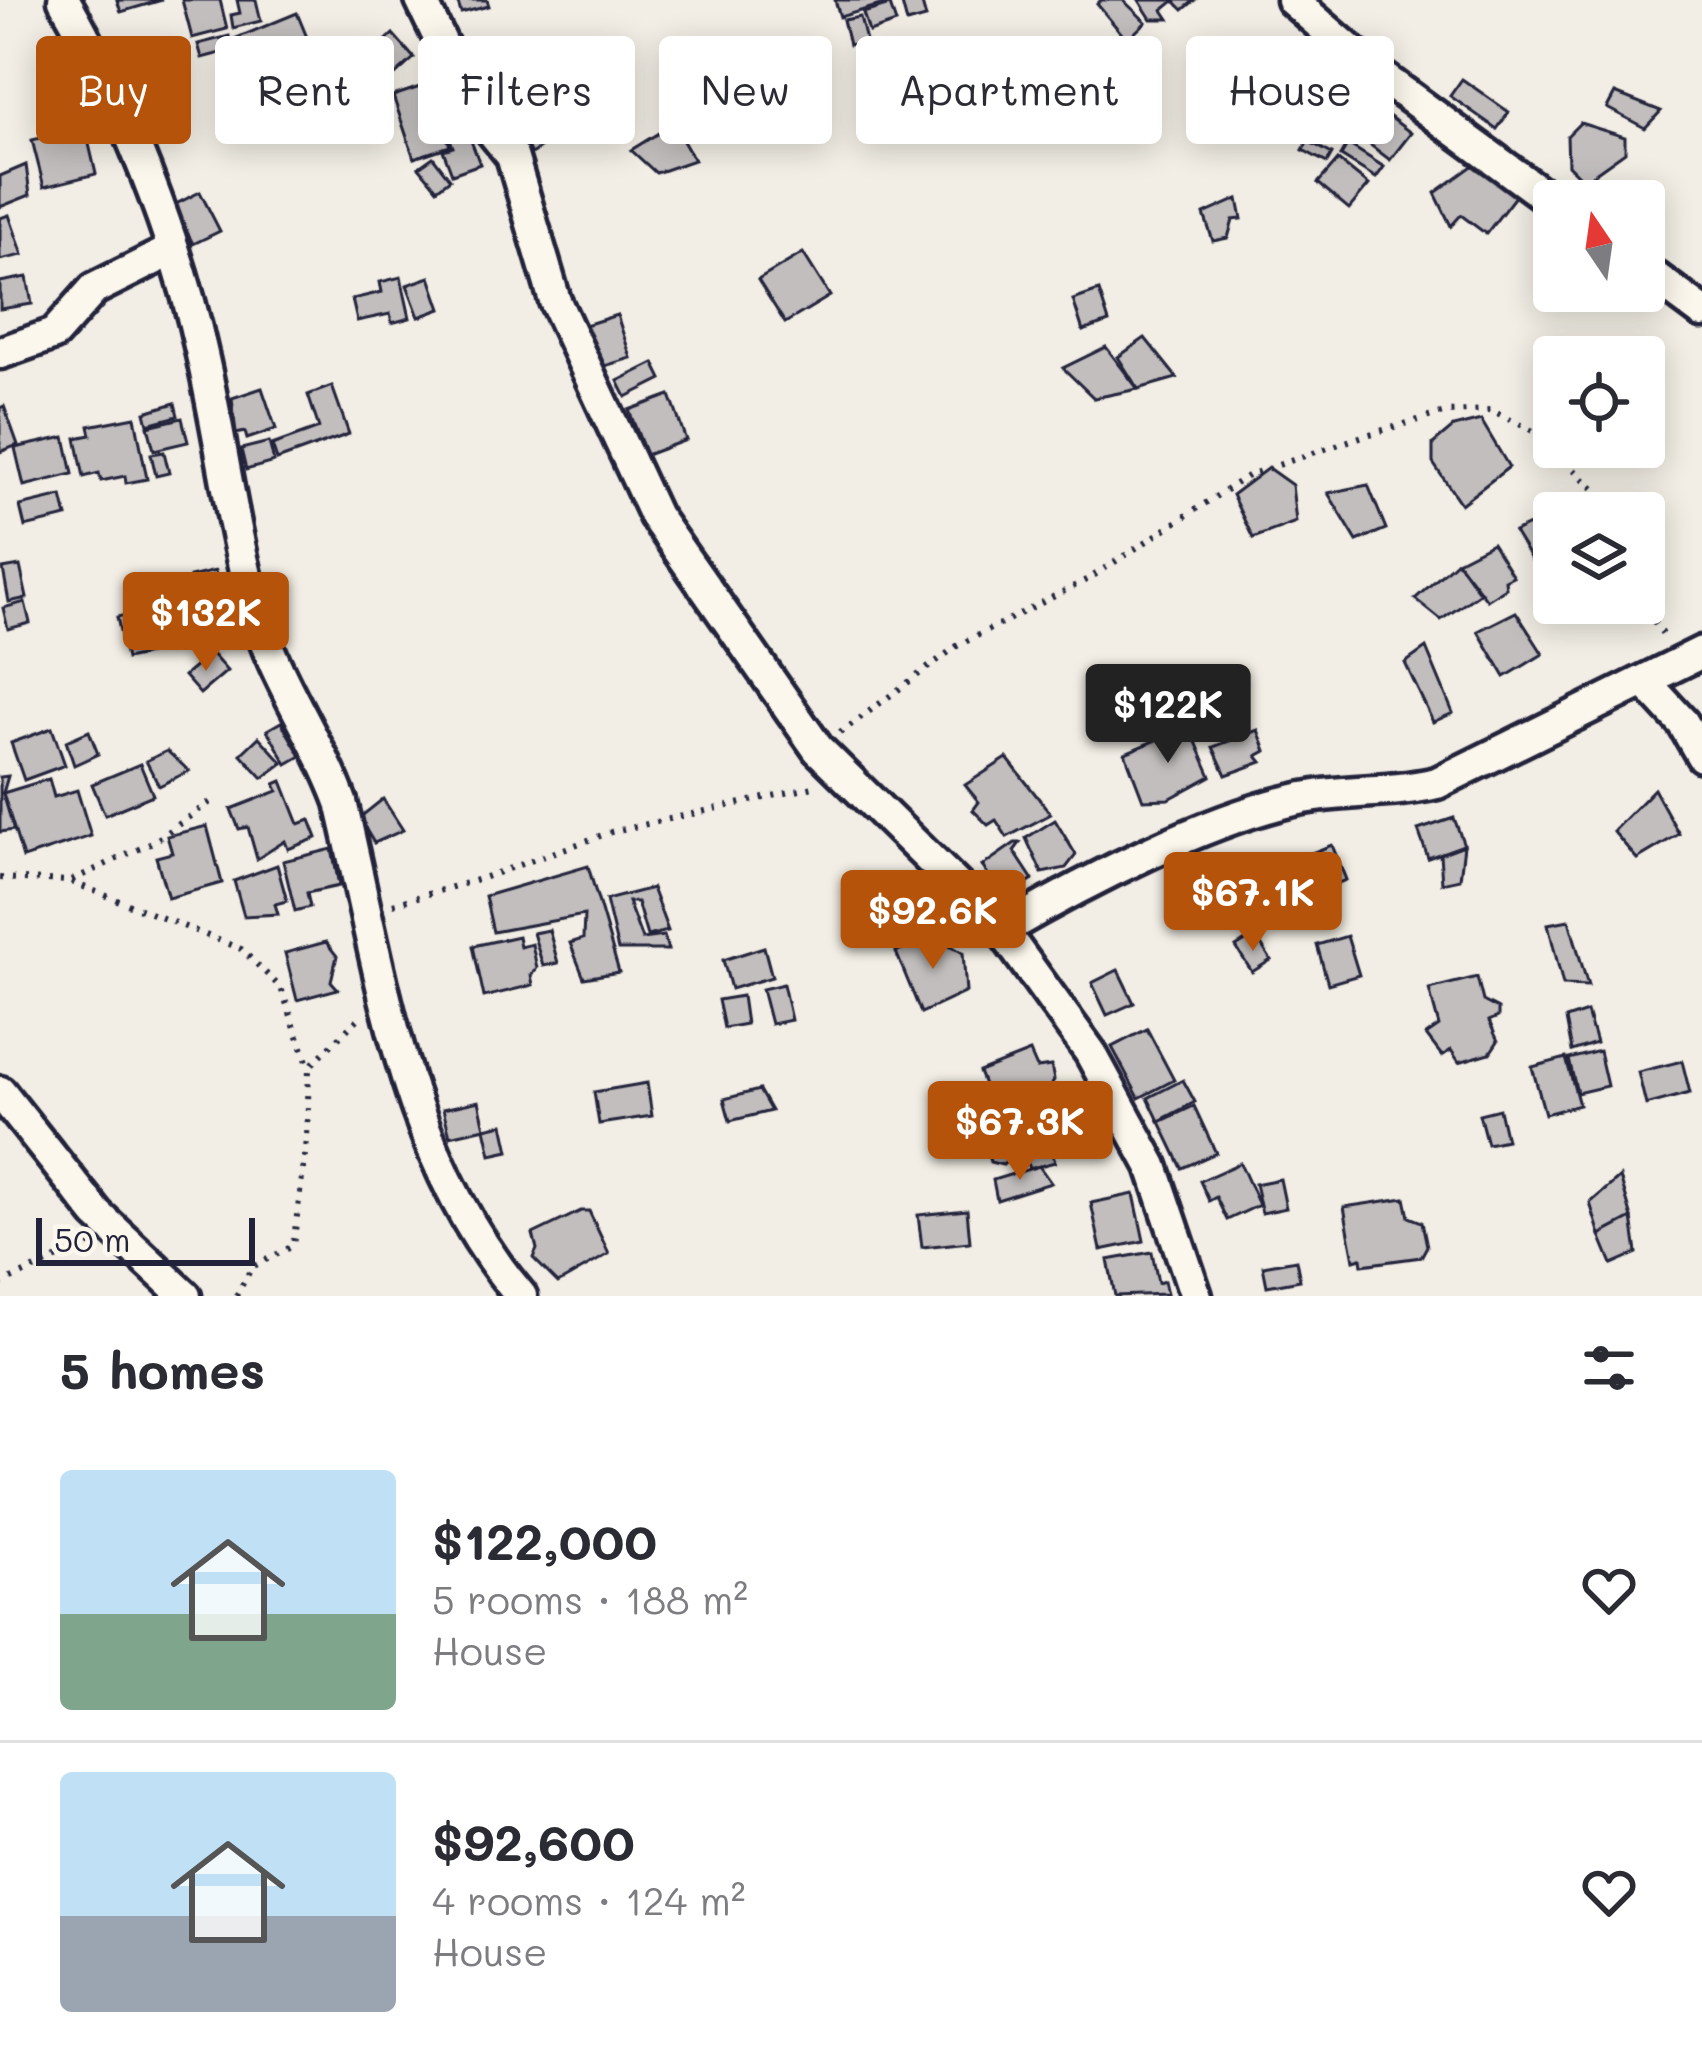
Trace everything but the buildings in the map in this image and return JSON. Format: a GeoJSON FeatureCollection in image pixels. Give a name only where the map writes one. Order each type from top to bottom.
{"type":"FeatureCollection","features":[{"type":"Feature","properties":{"kind":"street"},"geometry":{"type":"LineString","coordinates":[[64,0],[92,47],[170,251],[201,349],[220,468],[256,616],[276,672],[327,764],[406,1078],[445,1185],[487,1256],[521,1296]]}},
{"type":"Feature","properties":{"kind":"street"},"geometry":{"type":"LineString","coordinates":[[421,0],[472,107],[512,156],[555,301],[656,516],[818,749],[1002,930],[1090,1052],[1152,1166],[1196,1296]]}},
{"type":"Feature","properties":{"kind":"street"},"geometry":{"type":"LineString","coordinates":[[1292,0],[1374,71],[1533,188]]}},
{"type":"Feature","properties":{"kind":"street"},"geometry":{"type":"LineString","coordinates":[[0,353],[54,334],[94,290],[170,251]]}},
{"type":"Feature","properties":{"kind":"street"},"geometry":{"type":"LineString","coordinates":[[1665,285],[1702,312]]}},
{"type":"Feature","properties":{"kind":"street"},"geometry":{"type":"LineString","coordinates":[[1002,930],[1210,829],[1298,799],[1401,791],[1437,783],[1694,657]]}},
{"type":"Feature","properties":{"kind":"street"},"geometry":{"type":"LineString","coordinates":[[1646,683],[1683,723],[1702,756]]}},
{"type":"Feature","properties":{"kind":"street"},"geometry":{"type":"LineString","coordinates":[[0,1092],[115,1232],[185,1296]]}},
{"type":"Feature","properties":{"kind":"path"},"geometry":{"type":"LineString","coordinates":[[818,749],[957,646],[1090,578],[1249,475],[1364,436],[1446,412],[1491,410],[1537,433],[1597,492]]}},
{"type":"Feature","properties":{"kind":"path"},"geometry":{"type":"LineString","coordinates":[[1660,624],[1694,657]]}},
{"type":"Feature","properties":{"kind":"path"},"geometry":{"type":"LineString","coordinates":[[368,915],[410,896],[480,880],[610,832],[847,778]]}},
{"type":"Feature","properties":{"kind":"path"},"geometry":{"type":"LineString","coordinates":[[69,881],[152,843],[212,801]]}},
{"type":"Feature","properties":{"kind":"path"},"geometry":{"type":"LineString","coordinates":[[0,878],[69,881],[241,949],[281,988],[309,1067],[307,1140],[293,1246],[252,1267],[236,1296]]}},
{"type":"Feature","properties":{"kind":"path"},"geometry":{"type":"LineString","coordinates":[[309,1067],[385,994]]}},
{"type":"Feature","properties":{"kind":"path"},"geometry":{"type":"LineString","coordinates":[[0,1284],[115,1232]]}}]}
